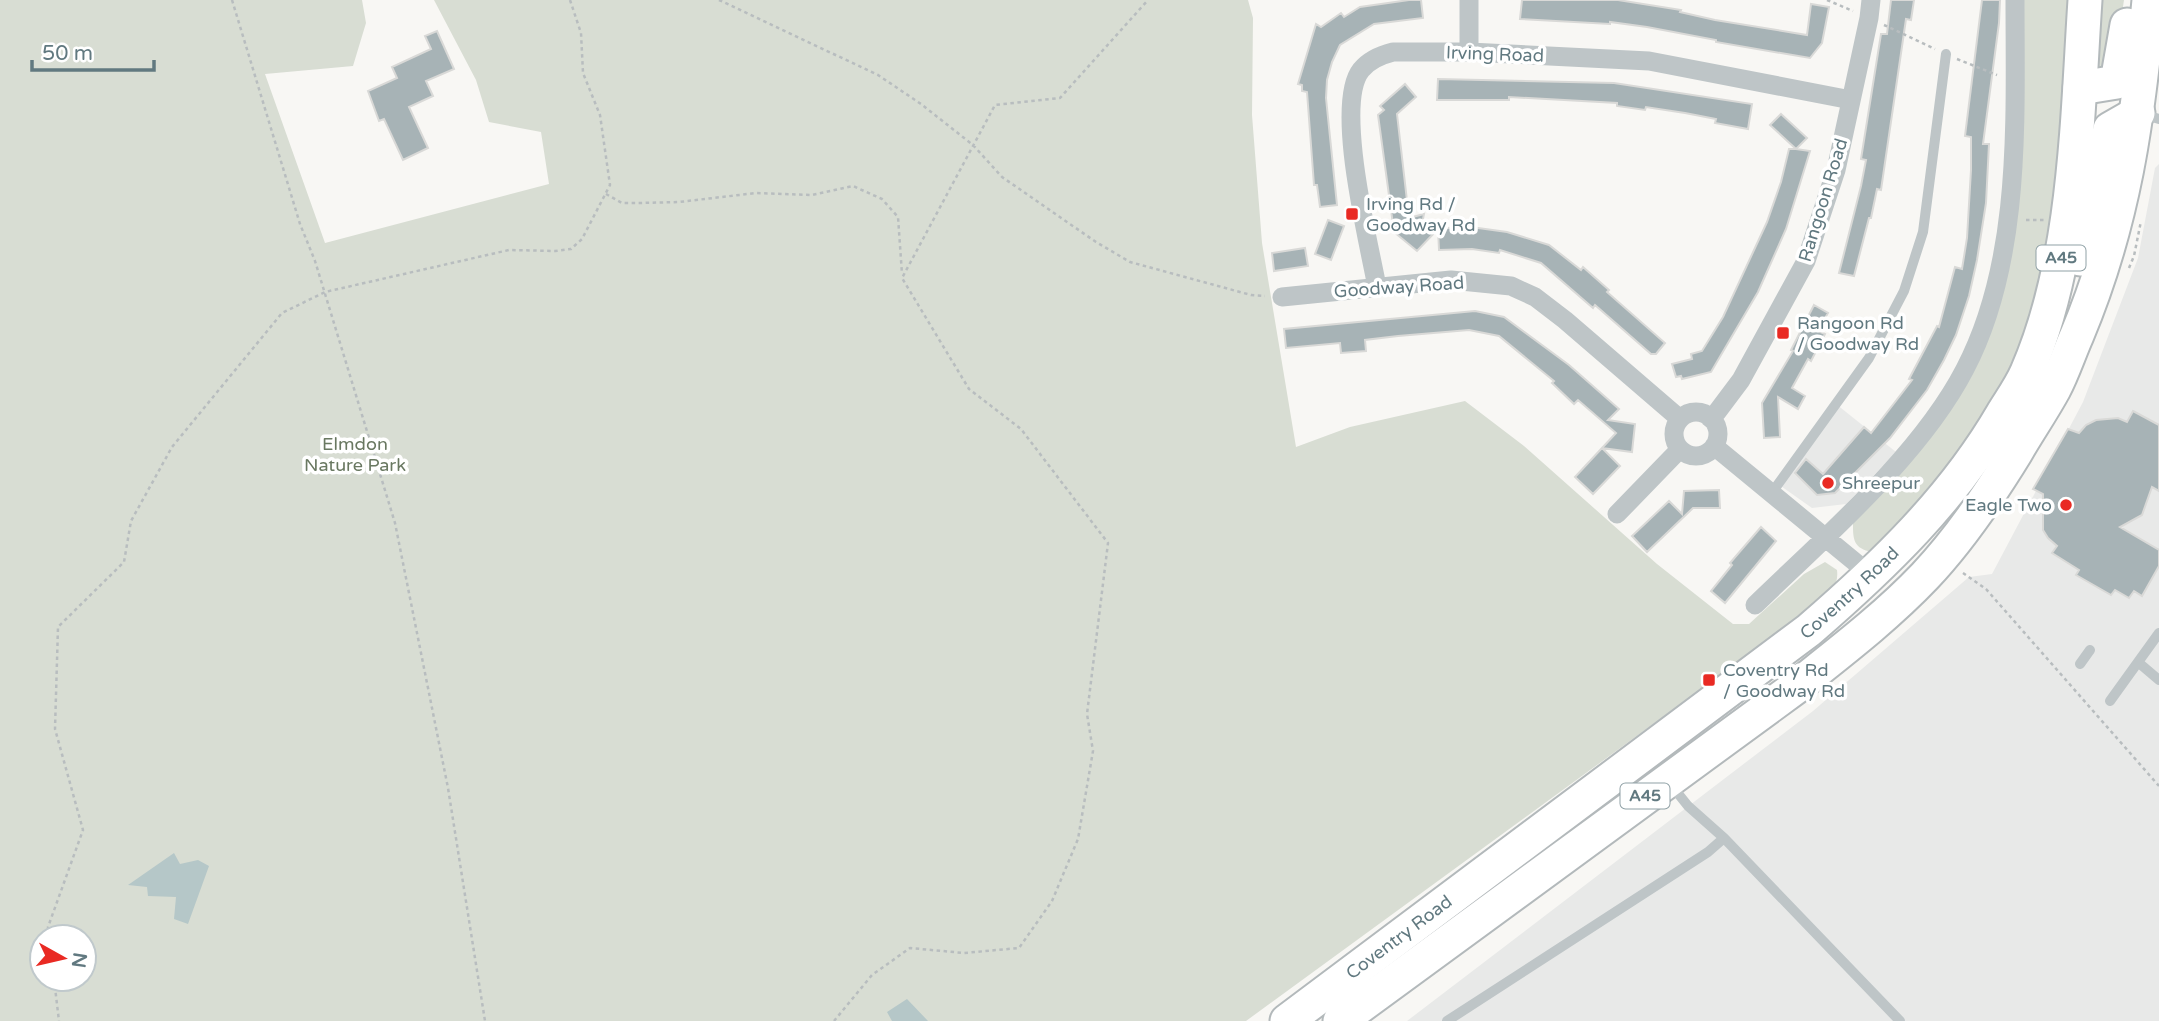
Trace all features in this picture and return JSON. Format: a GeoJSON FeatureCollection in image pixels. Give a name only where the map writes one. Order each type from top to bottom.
{"type":"FeatureCollection","features":[{"type":"Feature","properties":{"kind":"highway","name":"Coventry Road"},"geometry":{"type":"LineString","coordinates":[[1287,1021],[1787,647],[1872,576],[1924,522],[1981,451],[2027,373],[2052,300],[2064,244],[2080,88],[2085,0]]}},
{"type":"Feature","properties":{"kind":"highway"},"geometry":{"type":"LineString","coordinates":[[2080,88],[2117,82],[2132,0]]}},
{"type":"Feature","properties":{"kind":"highway","name":"Coventry Road"},"geometry":{"type":"LineString","coordinates":[[1340,1021],[1796,687],[1867,631],[1925,576],[1986,501],[2055,388],[2089,306],[2118,218],[2148,116],[2149,0]]}},
{"type":"Feature","properties":{"kind":"highway"},"geometry":{"type":"LineString","coordinates":[[2080,88],[2148,116]]}},
{"type":"Feature","properties":{"kind":"highway"},"geometry":{"type":"LineString","coordinates":[[2027,373],[2051,335],[2079,263],[2110,129],[2148,116]]}},
{"type":"Feature","properties":{"kind":"street"},"geometry":{"type":"LineString","coordinates":[[1469,0],[1469,52]]}},
{"type":"Feature","properties":{"kind":"street","name":"Rangoon Road"},"geometry":{"type":"LineString","coordinates":[[1710,418],[1741,380],[1806,261],[1836,170],[1871,0]]}},
{"type":"Feature","properties":{"kind":"street"},"geometry":{"type":"LineString","coordinates":[[1755,605],[1895,466],[1946,401],[1966,368],[1997,285],[2008,220],[2015,116],[2015,0]]}},
{"type":"Feature","properties":{"kind":"street","name":"Irving Road"},"geometry":{"type":"LineString","coordinates":[[1377,287],[1356,174],[1350,113],[1355,83],[1360,72],[1381,55],[1469,52],[1649,61],[1851,100]]}},
{"type":"Feature","properties":{"kind":"street","name":"Goodway Road"},"geometry":{"type":"LineString","coordinates":[[1282,297],[1451,280],[1511,286],[1535,297],[1565,320],[1680,419]]}},
{"type":"Feature","properties":{"kind":"street"},"geometry":{"type":"LineString","coordinates":[[1695,412],[1710,418],[1717,431],[1714,446],[1707,453],[1698,456],[1688,455],[1680,449],[1674,436],[1680,419],[1695,412]]}},
{"type":"Feature","properties":{"kind":"street"},"geometry":{"type":"LineString","coordinates":[[1714,446],[1872,576]]}},
{"type":"Feature","properties":{"kind":"street"},"geometry":{"type":"LineString","coordinates":[[1616,514],[1680,449]]}},
{"type":"Feature","properties":{"kind":"lane"},"geometry":{"type":"LineString","coordinates":[[1771,494],[1869,358],[1904,291],[1923,232],[1946,54]]}},
{"type":"Feature","properties":{"kind":"lane"},"geometry":{"type":"LineString","coordinates":[[2110,701],[2159,633]]}},
{"type":"Feature","properties":{"kind":"lane"},"geometry":{"type":"LineString","coordinates":[[2080,664],[2090,650]]}},
{"type":"Feature","properties":{"kind":"lane"},"geometry":{"type":"LineString","coordinates":[[2139,663],[2159,680]]}},
{"type":"Feature","properties":{"kind":"lane"},"geometry":{"type":"LineString","coordinates":[[1667,780],[1688,806],[1724,838],[1900,1021]]}},
{"type":"Feature","properties":{"kind":"lane"},"geometry":{"type":"LineString","coordinates":[[1447,1021],[1708,852],[1724,838]]}},
{"type":"Feature","properties":{"kind":"path"},"geometry":{"type":"LineString","coordinates":[[232,0],[300,224],[316,261],[395,523],[448,788],[485,1021]]}},
{"type":"Feature","properties":{"kind":"path"},"geometry":{"type":"LineString","coordinates":[[49,923],[83,830],[54,729],[58,627],[124,562],[131,521],[172,447],[282,313],[325,292],[509,250],[571,249],[582,239],[610,185],[600,115],[583,73],[581,33],[570,0]]}},
{"type":"Feature","properties":{"kind":"path"},"geometry":{"type":"LineString","coordinates":[[719,0],[878,75],[921,104],[973,145],[1002,177],[1096,242],[1130,262],[1251,295],[1282,297]]}},
{"type":"Feature","properties":{"kind":"path"},"geometry":{"type":"LineString","coordinates":[[902,278],[995,105],[1060,98],[1148,0]]}},
{"type":"Feature","properties":{"kind":"path"},"geometry":{"type":"LineString","coordinates":[[1946,54],[2008,80]]}},
{"type":"Feature","properties":{"kind":"path"},"geometry":{"type":"LineString","coordinates":[[606,194],[622,203],[679,202],[756,193],[812,195],[853,186],[882,199],[898,217],[902,278],[969,389],[1021,429],[1108,543],[1087,714],[1093,751],[1078,839],[1052,901],[1018,948],[964,953],[910,948],[872,975],[834,1021]]}},
{"type":"Feature","properties":{"kind":"path"},"geometry":{"type":"LineString","coordinates":[[2129,268],[2142,225],[2141,217]]}},
{"type":"Feature","properties":{"kind":"path"},"geometry":{"type":"LineString","coordinates":[[2008,220],[2048,220]]}},
{"type":"Feature","properties":{"kind":"path"},"geometry":{"type":"LineString","coordinates":[[1955,568],[1986,589],[2159,786]]}},
{"type":"Feature","properties":{"kind":"path"},"geometry":{"type":"LineString","coordinates":[[56,993],[59,1021]]}},
{"type":"Feature","properties":{"kind":"shaded area"},"geometry":{"type":"Polygon","coordinates":[[[2159,164],[2159,1021],[1407,1021],[1813,711],[1969,577],[1992,574],[2083,402],[2138,258],[2155,168],[2159,164]]]}},
{"type":"Feature","properties":{"kind":"shaded area"},"geometry":{"type":"Polygon","coordinates":[[[1836,404],[1896,452],[1846,504],[1812,508],[1778,484],[1836,404]]]}},
{"type":"Feature","properties":{"kind":"shaded area"},"geometry":{"type":"Polygon","coordinates":[[[174,853],[180,864],[198,860],[209,866],[188,924],[174,919],[176,897],[148,896],[147,887],[128,885],[174,853]]]}},
{"type":"Feature","properties":{"kind":"shaded area"},"geometry":{"type":"Polygon","coordinates":[[[907,999],[928,1021],[892,1021],[887,1012],[907,999]]]}},
{"type":"Feature","properties":{"kind":"green space","name":"Elmdon Nature Park"},"geometry":{"type":"Polygon","coordinates":[[[0,0],[362,0],[366,23],[353,66],[265,74],[325,243],[549,184],[541,132],[489,122],[476,80],[434,0],[1248,0],[1253,18],[1252,115],[1262,243],[1296,447],[1350,427],[1465,401],[1524,446],[1657,564],[1733,624],[1749,624],[1804,574],[1825,562],[1837,570],[1837,576],[1835,585],[1819,603],[1246,1021],[0,1021],[0,0]]]}},
{"type":"Feature","properties":{"kind":"green space"},"geometry":{"type":"Polygon","coordinates":[[[2022,0],[2073,0],[2063,121],[2052,207],[2054,234],[2034,309],[2004,380],[1949,471],[1872,552],[1857,545],[1853,520],[1994,323],[2022,0]]]}},
{"type":"Feature","properties":{"kind":"green space"},"geometry":{"type":"Polygon","coordinates":[[[2094,0],[2124,0],[2115,59],[2099,74],[2095,62],[2094,0]]]}},
{"type":"Feature","properties":{"kind":"building"},"geometry":{"type":"Polygon","coordinates":[[[1421,0],[1423,18],[1374,24],[1340,45],[1332,62],[1326,98],[1337,205],[1320,207],[1317,185],[1314,185],[1307,92],[1302,91],[1302,85],[1298,84],[1316,24],[1321,27],[1341,13],[1344,17],[1360,7],[1421,0]]]}},
{"type":"Feature","properties":{"kind":"building"},"geometry":{"type":"Polygon","coordinates":[[[1522,0],[1618,0],[1807,35],[1811,4],[1829,7],[1822,43],[1810,58],[1610,22],[1520,19],[1522,0]]]}},
{"type":"Feature","properties":{"kind":"building"},"geometry":{"type":"Polygon","coordinates":[[[1891,0],[1914,0],[1911,20],[1906,19],[1881,190],[1877,189],[1854,276],[1839,273],[1866,160],[1861,159],[1881,34],[1887,34],[1891,0]]]}},
{"type":"Feature","properties":{"kind":"building"},"geometry":{"type":"Polygon","coordinates":[[[1982,0],[2000,0],[1983,144],[1989,144],[1986,203],[1969,296],[1956,335],[1927,390],[1890,438],[1835,493],[1817,495],[1795,473],[1806,459],[1823,474],[1864,427],[1871,433],[1912,380],[1909,379],[1937,326],[1939,327],[1955,267],[1962,269],[1967,238],[1971,170],[1971,137],[1965,136],[1982,0]]]}},
{"type":"Feature","properties":{"kind":"building"},"geometry":{"type":"Polygon","coordinates":[[[437,31],[454,69],[426,81],[433,96],[409,107],[428,148],[403,160],[384,119],[379,121],[368,91],[397,78],[392,67],[431,49],[425,36],[437,31]]]}},
{"type":"Feature","properties":{"kind":"building"},"geometry":{"type":"Polygon","coordinates":[[[1438,79],[1614,83],[1752,104],[1748,129],[1715,123],[1716,119],[1646,107],[1645,110],[1617,106],[1617,103],[1509,97],[1509,100],[1437,100],[1438,79]]]}},
{"type":"Feature","properties":{"kind":"building"},"geometry":{"type":"Polygon","coordinates":[[[1405,84],[1416,97],[1397,114],[1409,218],[1424,214],[1421,229],[1471,227],[1507,232],[1549,245],[1581,270],[1583,267],[1665,343],[1656,354],[1651,354],[1541,263],[1500,250],[1499,253],[1472,249],[1439,250],[1438,229],[1417,251],[1394,232],[1378,115],[1384,110],[1380,106],[1405,84]]]}},
{"type":"Feature","properties":{"kind":"building"},"geometry":{"type":"Polygon","coordinates":[[[1781,114],[1807,138],[1796,149],[1770,125],[1781,114]]]}},
{"type":"Feature","properties":{"kind":"building"},"geometry":{"type":"Polygon","coordinates":[[[1789,149],[1810,151],[1786,229],[1758,292],[1711,372],[1682,379],[1681,376],[1676,377],[1672,364],[1692,359],[1691,354],[1702,351],[1723,317],[1767,222],[1789,149]]]}},
{"type":"Feature","properties":{"kind":"building"},"geometry":{"type":"Polygon","coordinates":[[[1328,220],[1344,226],[1331,260],[1315,254],[1328,220]]]}},
{"type":"Feature","properties":{"kind":"building"},"geometry":{"type":"Polygon","coordinates":[[[1305,248],[1308,266],[1274,271],[1272,253],[1305,248]]]}},
{"type":"Feature","properties":{"kind":"building"},"geometry":{"type":"Polygon","coordinates":[[[1814,305],[1828,313],[1818,331],[1825,334],[1811,361],[1808,359],[1792,388],[1805,396],[1798,409],[1778,397],[1780,437],[1764,438],[1762,403],[1793,351],[1791,350],[1814,305]]]}},
{"type":"Feature","properties":{"kind":"building"},"geometry":{"type":"Polygon","coordinates":[[[1475,311],[1504,317],[1569,365],[1619,409],[1608,420],[1635,424],[1632,452],[1602,448],[1616,433],[1578,400],[1574,404],[1552,383],[1554,381],[1499,336],[1469,330],[1398,336],[1365,340],[1366,351],[1341,353],[1340,343],[1286,348],[1284,329],[1475,311]]]}},
{"type":"Feature","properties":{"kind":"building","name":"Eagle Two"},"geometry":{"type":"Polygon","coordinates":[[[2133,411],[2159,425],[2159,491],[2152,487],[2142,515],[2120,527],[2159,550],[2159,566],[2142,596],[2134,591],[2129,598],[2115,590],[2111,595],[2076,575],[2079,570],[2052,553],[2057,546],[2043,530],[2043,494],[2033,489],[2068,429],[2079,433],[2086,425],[2096,420],[2118,418],[2127,422],[2133,411]]]}},
{"type":"Feature","properties":{"kind":"building"},"geometry":{"type":"Polygon","coordinates":[[[1602,448],[1620,466],[1593,494],[1575,477],[1602,448]]]}},
{"type":"Feature","properties":{"kind":"building"},"geometry":{"type":"Polygon","coordinates":[[[1719,490],[1720,508],[1693,508],[1647,552],[1632,536],[1669,501],[1682,514],[1684,491],[1719,490]]]}},
{"type":"Feature","properties":{"kind":"building"},"geometry":{"type":"Polygon","coordinates":[[[1761,527],[1776,541],[1725,603],[1711,591],[1732,565],[1730,563],[1761,527]]]}},
{"type":"Feature","properties":{"kind":"place","name":"Irving Rd / Goodway Rd"},"geometry":{"type":"Point","coordinates":[1352,214]}},
{"type":"Feature","properties":{"kind":"place","name":"Rangoon Rd / Goodway Rd"},"geometry":{"type":"Point","coordinates":[1783,333]}},
{"type":"Feature","properties":{"kind":"place","name":"Shreepur"},"geometry":{"type":"Point","coordinates":[1828,483]}},
{"type":"Feature","properties":{"kind":"place","name":"Eagle Two"},"geometry":{"type":"Point","coordinates":[2066,505]}},
{"type":"Feature","properties":{"kind":"place","name":"Coventry Rd / Goodway Rd"},"geometry":{"type":"Point","coordinates":[1709,680]}}]}
